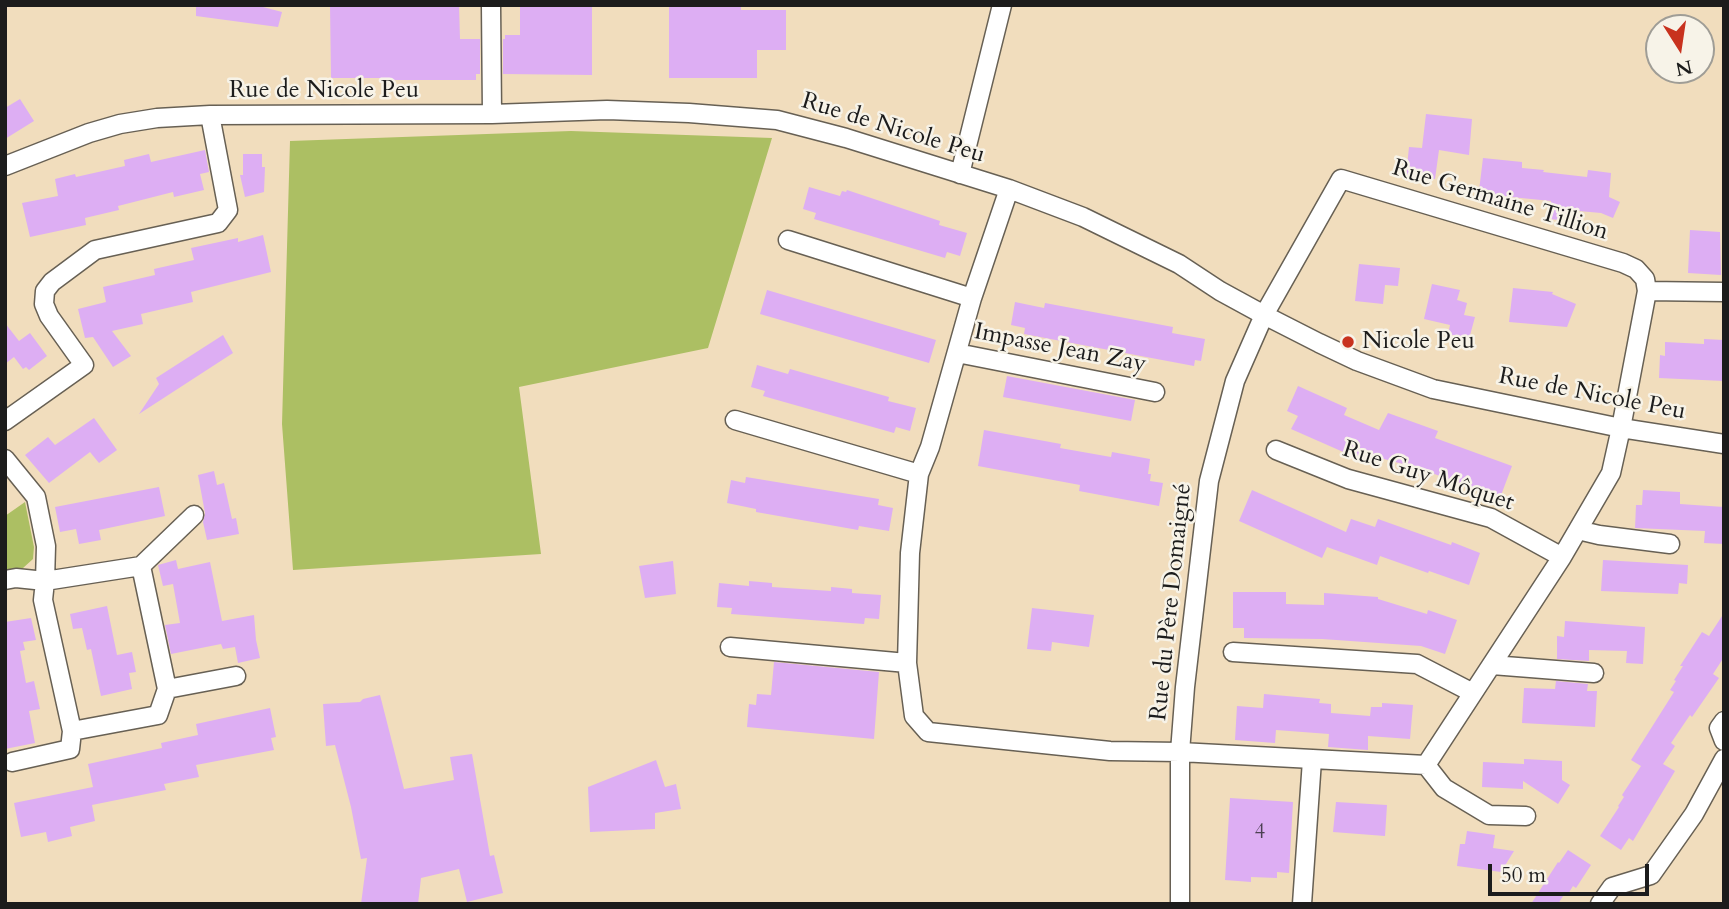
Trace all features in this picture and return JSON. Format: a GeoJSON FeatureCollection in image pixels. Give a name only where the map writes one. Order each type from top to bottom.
{"type":"FeatureCollection","features":[{"type":"Feature","properties":{"kind":"street"},"geometry":{"type":"LineString","coordinates":[[491,5],[492,114]]}},
{"type":"Feature","properties":{"kind":"street"},"geometry":{"type":"LineString","coordinates":[[960,174],[1002,5]]}},
{"type":"Feature","properties":{"kind":"street","name":"Rue de Nicole Peu"},"geometry":{"type":"LineString","coordinates":[[5,166],[120,124],[157,118],[626,111],[777,120],[846,138],[1009,189],[1083,217],[1179,264],[1264,315],[1357,361],[1433,389],[1622,428],[1724,444]]}},
{"type":"Feature","properties":{"kind":"street"},"geometry":{"type":"LineString","coordinates":[[5,421],[84,365],[49,316],[44,304],[46,290],[52,282],[95,250],[218,223],[228,210],[210,116]]}},
{"type":"Feature","properties":{"kind":"street","name":"Rue Germaine Tillion"},"geometry":{"type":"LineString","coordinates":[[1264,315],[1341,179],[1623,263],[1636,269],[1645,279],[1647,291]]}},
{"type":"Feature","properties":{"kind":"street"},"geometry":{"type":"LineString","coordinates":[[1009,189],[972,298],[930,447],[919,474],[911,553],[907,663],[914,716],[928,732],[1110,751],[1426,765],[1444,788],[1489,815],[1526,816]]}},
{"type":"Feature","properties":{"kind":"street"},"geometry":{"type":"LineString","coordinates":[[788,240],[972,298]]}},
{"type":"Feature","properties":{"kind":"street"},"geometry":{"type":"LineString","coordinates":[[1426,765],[1562,557],[1611,473],[1647,291],[1724,292]]}},
{"type":"Feature","properties":{"kind":"street","name":"Rue du Père Domaigné"},"geometry":{"type":"LineString","coordinates":[[1180,904],[1180,752],[1209,481],[1235,382],[1264,315]]}},
{"type":"Feature","properties":{"kind":"street","name":"Impasse Jean Zay"},"geometry":{"type":"LineString","coordinates":[[957,353],[1154,392]]}},
{"type":"Feature","properties":{"kind":"street"},"geometry":{"type":"LineString","coordinates":[[735,420],[919,474]]}},
{"type":"Feature","properties":{"kind":"street","name":"Rue Guy Môquet"},"geometry":{"type":"LineString","coordinates":[[1276,450],[1348,479],[1491,518],[1562,557]]}},
{"type":"Feature","properties":{"kind":"street"},"geometry":{"type":"LineString","coordinates":[[5,459],[36,497],[46,546],[43,600],[72,731],[70,748],[12,762]]}},
{"type":"Feature","properties":{"kind":"street"},"geometry":{"type":"LineString","coordinates":[[5,580],[16,578],[45,582],[141,566],[194,515]]}},
{"type":"Feature","properties":{"kind":"street"},"geometry":{"type":"LineString","coordinates":[[1577,530],[1670,544]]}},
{"type":"Feature","properties":{"kind":"street"},"geometry":{"type":"LineString","coordinates":[[72,731],[158,715],[167,689],[141,566]]}},
{"type":"Feature","properties":{"kind":"street"},"geometry":{"type":"LineString","coordinates":[[730,647],[907,663]]}},
{"type":"Feature","properties":{"kind":"street"},"geometry":{"type":"LineString","coordinates":[[1233,652],[1417,664],[1473,693]]}},
{"type":"Feature","properties":{"kind":"street"},"geometry":{"type":"LineString","coordinates":[[1492,665],[1594,673]]}},
{"type":"Feature","properties":{"kind":"street"},"geometry":{"type":"LineString","coordinates":[[167,689],[236,676]]}},
{"type":"Feature","properties":{"kind":"street"},"geometry":{"type":"LineString","coordinates":[[1724,721],[1719,728],[1724,741]]}},
{"type":"Feature","properties":{"kind":"street"},"geometry":{"type":"LineString","coordinates":[[1600,904],[1612,887],[1651,876],[1694,814],[1724,759]]}},
{"type":"Feature","properties":{"kind":"street"},"geometry":{"type":"LineString","coordinates":[[1302,904],[1312,760]]}},
{"type":"Feature","properties":{"kind":"green space"},"geometry":{"type":"Polygon","coordinates":[[[571,131],[772,138],[708,348],[519,387],[541,554],[293,570],[282,424],[290,141],[571,131]]]}},
{"type":"Feature","properties":{"kind":"green space"},"geometry":{"type":"Polygon","coordinates":[[[25,502],[34,547],[33,559],[23,568],[5,572],[5,516],[25,502]]]}},
{"type":"Feature","properties":{"kind":"building"},"geometry":{"type":"Polygon","coordinates":[[[196,5],[263,5],[282,12],[278,27],[196,16],[196,5]]]}},
{"type":"Feature","properties":{"kind":"building"},"geometry":{"type":"Polygon","coordinates":[[[330,5],[459,5],[460,39],[480,39],[480,74],[476,74],[476,80],[331,78],[330,5]]]}},
{"type":"Feature","properties":{"kind":"building"},"geometry":{"type":"Polygon","coordinates":[[[520,5],[592,5],[592,75],[503,74],[503,39],[505,35],[520,35],[520,5]]]}},
{"type":"Feature","properties":{"kind":"building"},"geometry":{"type":"Polygon","coordinates":[[[669,5],[741,5],[741,10],[786,10],[786,50],[757,50],[757,78],[669,78],[669,5]]]}},
{"type":"Feature","properties":{"kind":"building"},"geometry":{"type":"Polygon","coordinates":[[[20,99],[34,121],[5,139],[5,108],[20,99]]]}},
{"type":"Feature","properties":{"kind":"building"},"geometry":{"type":"Polygon","coordinates":[[[1426,114],[1472,119],[1469,155],[1439,150],[1435,179],[1406,176],[1409,147],[1422,148],[1426,114]]]}},
{"type":"Feature","properties":{"kind":"building"},"geometry":{"type":"Polygon","coordinates":[[[205,150],[209,172],[200,174],[204,190],[174,197],[173,192],[118,206],[119,210],[85,218],[86,225],[30,237],[22,203],[58,196],[55,179],[125,166],[124,160],[149,154],[151,162],[205,150]]]}},
{"type":"Feature","properties":{"kind":"building"},"geometry":{"type":"Polygon","coordinates":[[[243,154],[262,154],[262,167],[265,167],[264,192],[245,197],[240,175],[243,175],[243,154]]]}},
{"type":"Feature","properties":{"kind":"building"},"geometry":{"type":"Polygon","coordinates":[[[1483,158],[1522,162],[1522,168],[1544,170],[1543,172],[1587,177],[1588,170],[1611,173],[1609,197],[1620,202],[1613,218],[1601,213],[1579,211],[1578,222],[1549,219],[1551,201],[1501,196],[1500,202],[1478,199],[1483,158]]]}},
{"type":"Feature","properties":{"kind":"building"},"geometry":{"type":"Polygon","coordinates":[[[809,187],[840,196],[842,191],[847,190],[940,221],[939,225],[967,233],[960,256],[947,252],[945,258],[814,219],[816,213],[803,209],[809,187]]]}},
{"type":"Feature","properties":{"kind":"building"},"geometry":{"type":"Polygon","coordinates":[[[1690,230],[1720,232],[1721,275],[1688,273],[1690,230]]]}},
{"type":"Feature","properties":{"kind":"building"},"geometry":{"type":"Polygon","coordinates":[[[263,235],[271,272],[191,292],[193,302],[141,314],[143,324],[112,331],[131,356],[113,367],[93,337],[85,338],[78,309],[106,302],[103,287],[155,275],[154,269],[194,260],[191,248],[238,238],[238,242],[263,235]]]}},
{"type":"Feature","properties":{"kind":"building"},"geometry":{"type":"Polygon","coordinates":[[[1359,264],[1400,268],[1398,286],[1385,285],[1383,304],[1355,301],[1359,264]]]}},
{"type":"Feature","properties":{"kind":"building"},"geometry":{"type":"Polygon","coordinates":[[[1432,284],[1460,290],[1457,300],[1467,303],[1464,315],[1475,317],[1469,339],[1448,334],[1450,325],[1424,319],[1432,284]]]}},
{"type":"Feature","properties":{"kind":"building"},"geometry":{"type":"Polygon","coordinates":[[[1513,288],[1553,292],[1552,294],[1576,304],[1567,327],[1509,322],[1513,288]]]}},
{"type":"Feature","properties":{"kind":"building"},"geometry":{"type":"Polygon","coordinates":[[[767,290],[936,340],[929,363],[760,314],[767,290]]]}},
{"type":"Feature","properties":{"kind":"building"},"geometry":{"type":"Polygon","coordinates":[[[1015,302],[1044,308],[1045,303],[1173,327],[1172,333],[1205,339],[1201,361],[1195,360],[1194,366],[1024,334],[1025,328],[1011,325],[1015,302]]]}},
{"type":"Feature","properties":{"kind":"building"},"geometry":{"type":"Polygon","coordinates":[[[5,323],[19,341],[30,333],[47,356],[29,370],[26,367],[23,369],[14,357],[5,364],[5,323]]]}},
{"type":"Feature","properties":{"kind":"building"},"geometry":{"type":"Polygon","coordinates":[[[223,335],[233,353],[139,414],[159,384],[156,378],[223,335]]]}},
{"type":"Feature","properties":{"kind":"building"},"geometry":{"type":"Polygon","coordinates":[[[1704,339],[1724,340],[1724,381],[1659,378],[1660,355],[1665,356],[1665,342],[1704,344],[1704,339]]]}},
{"type":"Feature","properties":{"kind":"building"},"geometry":{"type":"Polygon","coordinates":[[[757,365],[788,374],[790,369],[889,397],[888,401],[916,408],[910,431],[896,427],[894,433],[763,396],[765,391],[751,387],[757,365]]]}},
{"type":"Feature","properties":{"kind":"building"},"geometry":{"type":"Polygon","coordinates":[[[1007,376],[1135,400],[1131,421],[1003,397],[1007,376]]]}},
{"type":"Feature","properties":{"kind":"building"},"geometry":{"type":"Polygon","coordinates":[[[1298,386],[1347,408],[1344,415],[1379,430],[1388,413],[1438,431],[1435,438],[1512,466],[1500,498],[1418,468],[1369,455],[1366,462],[1291,429],[1298,416],[1287,411],[1298,386]]]}},
{"type":"Feature","properties":{"kind":"building"},"geometry":{"type":"Polygon","coordinates":[[[94,418],[117,450],[99,463],[90,452],[49,483],[25,455],[48,437],[55,445],[94,418]]]}},
{"type":"Feature","properties":{"kind":"building"},"geometry":{"type":"Polygon","coordinates":[[[984,430],[1061,444],[1060,448],[1111,457],[1112,452],[1150,459],[1150,481],[1163,483],[1159,506],[1079,491],[1080,485],[978,466],[984,430]]]}},
{"type":"Feature","properties":{"kind":"building"},"geometry":{"type":"Polygon","coordinates":[[[214,471],[217,485],[224,483],[232,519],[236,518],[239,534],[207,540],[198,475],[214,471]]]}},
{"type":"Feature","properties":{"kind":"building"},"geometry":{"type":"Polygon","coordinates":[[[746,477],[879,499],[878,505],[893,508],[889,531],[859,526],[858,530],[756,512],[756,509],[727,503],[731,480],[745,483],[746,477]]]}},
{"type":"Feature","properties":{"kind":"building"},"geometry":{"type":"Polygon","coordinates":[[[159,487],[165,516],[99,530],[101,540],[79,544],[76,529],[60,532],[55,507],[159,487]]]}},
{"type":"Feature","properties":{"kind":"building"},"geometry":{"type":"Polygon","coordinates":[[[1252,490],[1346,532],[1351,519],[1375,527],[1378,519],[1480,553],[1469,585],[1380,556],[1377,565],[1327,547],[1322,558],[1239,521],[1252,490]]]}},
{"type":"Feature","properties":{"kind":"building"},"geometry":{"type":"Polygon","coordinates":[[[1643,490],[1680,492],[1680,504],[1724,507],[1724,544],[1704,543],[1705,531],[1635,528],[1636,505],[1642,505],[1643,490]]]}},
{"type":"Feature","properties":{"kind":"building"},"geometry":{"type":"Polygon","coordinates":[[[176,560],[178,569],[210,562],[222,621],[254,615],[260,658],[238,663],[235,647],[223,649],[221,644],[171,654],[165,625],[180,623],[173,584],[163,586],[158,565],[176,560]]]}},
{"type":"Feature","properties":{"kind":"building"},"geometry":{"type":"Polygon","coordinates":[[[1603,560],[1688,565],[1687,584],[1679,583],[1678,594],[1601,591],[1603,560]]]}},
{"type":"Feature","properties":{"kind":"building"},"geometry":{"type":"Polygon","coordinates":[[[673,561],[676,594],[645,598],[639,566],[673,561]]]}},
{"type":"Feature","properties":{"kind":"building"},"geometry":{"type":"Polygon","coordinates":[[[749,581],[772,583],[772,587],[831,591],[831,587],[852,589],[852,593],[881,595],[879,619],[865,618],[864,624],[731,614],[732,608],[717,607],[719,583],[749,586],[749,581]]]}},
{"type":"Feature","properties":{"kind":"building"},"geometry":{"type":"Polygon","coordinates":[[[1233,592],[1286,592],[1286,604],[1324,605],[1324,593],[1378,597],[1427,614],[1428,610],[1457,620],[1445,654],[1421,646],[1322,639],[1244,638],[1244,628],[1233,628],[1233,592]]]}},
{"type":"Feature","properties":{"kind":"building"},"geometry":{"type":"Polygon","coordinates":[[[107,606],[117,655],[132,652],[136,672],[129,673],[132,689],[101,696],[91,649],[87,650],[82,628],[73,629],[70,614],[107,606]]]}},
{"type":"Feature","properties":{"kind":"building"},"geometry":{"type":"Polygon","coordinates":[[[1032,608],[1094,615],[1089,647],[1052,642],[1051,651],[1027,649],[1032,608]]]}},
{"type":"Feature","properties":{"kind":"building"},"geometry":{"type":"Polygon","coordinates":[[[1724,613],[1724,657],[1713,674],[1719,678],[1671,743],[1675,746],[1663,764],[1675,771],[1633,841],[1629,838],[1621,850],[1600,836],[1641,766],[1631,760],[1674,692],[1670,690],[1683,666],[1680,666],[1702,632],[1709,636],[1724,613]]]}},
{"type":"Feature","properties":{"kind":"building"},"geometry":{"type":"Polygon","coordinates":[[[31,618],[36,640],[23,642],[25,650],[20,651],[26,683],[34,681],[40,709],[29,711],[35,743],[5,749],[5,622],[31,618]]]}},
{"type":"Feature","properties":{"kind":"building"},"geometry":{"type":"Polygon","coordinates":[[[1565,621],[1645,627],[1643,664],[1626,663],[1627,651],[1589,650],[1589,661],[1557,659],[1557,636],[1564,637],[1565,621]]]}},
{"type":"Feature","properties":{"kind":"building"},"geometry":{"type":"Polygon","coordinates":[[[774,662],[879,672],[874,739],[747,727],[749,704],[756,705],[757,694],[771,695],[774,662]]]}},
{"type":"Feature","properties":{"kind":"building"},"geometry":{"type":"Polygon","coordinates":[[[1556,681],[1588,684],[1587,691],[1597,691],[1595,727],[1522,723],[1524,688],[1555,689],[1556,681]]]}},
{"type":"Feature","properties":{"kind":"building"},"geometry":{"type":"Polygon","coordinates":[[[1264,694],[1320,699],[1319,703],[1331,704],[1331,713],[1370,716],[1371,707],[1382,707],[1382,703],[1413,705],[1410,739],[1368,736],[1368,750],[1328,747],[1329,734],[1276,730],[1275,743],[1235,740],[1237,706],[1263,708],[1264,694]]]}},
{"type":"Feature","properties":{"kind":"building"},"geometry":{"type":"Polygon","coordinates":[[[380,695],[404,789],[454,780],[450,757],[472,754],[490,856],[494,855],[503,893],[467,902],[459,869],[421,878],[418,904],[361,904],[367,858],[361,859],[335,745],[326,746],[323,704],[360,702],[380,695]]]}},
{"type":"Feature","properties":{"kind":"building"},"geometry":{"type":"Polygon","coordinates":[[[270,708],[276,737],[271,738],[274,750],[196,765],[199,777],[164,784],[166,790],[92,805],[95,821],[70,827],[72,836],[48,842],[46,832],[21,837],[14,803],[93,787],[88,764],[162,748],[161,743],[198,735],[196,724],[270,708]]]}},
{"type":"Feature","properties":{"kind":"building"},"geometry":{"type":"Polygon","coordinates":[[[1524,759],[1562,761],[1562,780],[1570,785],[1558,804],[1523,781],[1523,789],[1482,787],[1483,762],[1524,764],[1524,759]]]}},
{"type":"Feature","properties":{"kind":"building"},"geometry":{"type":"Polygon","coordinates":[[[656,760],[665,787],[676,784],[681,809],[655,813],[655,829],[590,832],[588,787],[656,760]]]}},
{"type":"Feature","properties":{"kind":"building"},"geometry":{"type":"Polygon","coordinates":[[[1230,798],[1293,802],[1289,873],[1277,872],[1277,878],[1251,877],[1251,882],[1225,880],[1230,798]]]}},
{"type":"Feature","properties":{"kind":"building"},"geometry":{"type":"Polygon","coordinates":[[[1336,802],[1387,805],[1385,836],[1333,832],[1336,802]]]}},
{"type":"Feature","properties":{"kind":"building"},"geometry":{"type":"Polygon","coordinates":[[[1467,831],[1495,835],[1493,848],[1514,851],[1501,872],[1457,866],[1460,844],[1465,844],[1467,831]]]}},
{"type":"Feature","properties":{"kind":"building"},"geometry":{"type":"Polygon","coordinates":[[[1568,850],[1591,865],[1576,888],[1573,886],[1568,894],[1565,893],[1558,904],[1531,904],[1558,862],[1568,850]]]}},
{"type":"Feature","properties":{"kind":"place","name":"Nicole Peu"},"geometry":{"type":"Point","coordinates":[1348,342]}}]}
